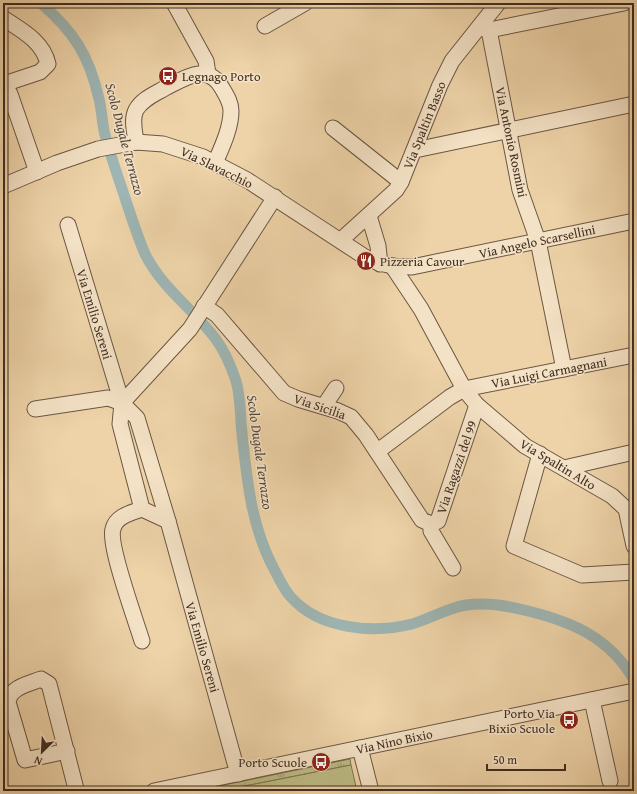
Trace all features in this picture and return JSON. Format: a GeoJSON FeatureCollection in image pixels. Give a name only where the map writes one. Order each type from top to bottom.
{"type":"FeatureCollection","features":[{"type":"Feature","properties":{"kind":"street"},"geometry":{"type":"LineString","coordinates":[[174,3],[206,61],[208,74]]}},
{"type":"Feature","properties":{"kind":"street","name":"Via Spaltin Basso"},"geometry":{"type":"LineString","coordinates":[[341,240],[396,190],[415,150],[440,85],[452,61],[484,29],[498,3]]}},
{"type":"Feature","properties":{"kind":"street"},"geometry":{"type":"LineString","coordinates":[[484,29],[624,3]]}},
{"type":"Feature","properties":{"kind":"street"},"geometry":{"type":"LineString","coordinates":[[265,26],[302,4]]}},
{"type":"Feature","properties":{"kind":"street"},"geometry":{"type":"LineString","coordinates":[[3,18],[37,42],[46,52],[48,64],[40,72],[4,83],[10,94],[37,172]]}},
{"type":"Feature","properties":{"kind":"street","name":"Via Antonio Rosmini"},"geometry":{"type":"LineString","coordinates":[[484,29],[509,129],[520,190],[538,241],[564,369]]}},
{"type":"Feature","properties":{"kind":"street"},"geometry":{"type":"LineString","coordinates":[[136,142],[134,115],[142,102],[188,76],[203,73],[208,74],[218,80],[229,100],[231,110],[224,140],[215,163]]}},
{"type":"Feature","properties":{"kind":"street"},"geometry":{"type":"LineString","coordinates":[[415,150],[509,129],[634,104]]}},
{"type":"Feature","properties":{"kind":"street"},"geometry":{"type":"LineString","coordinates":[[333,128],[401,182]]}},
{"type":"Feature","properties":{"kind":"street","name":"Via Slavacchio"},"geometry":{"type":"LineString","coordinates":[[3,186],[57,163],[98,149],[136,142],[175,146],[215,163],[275,198],[365,257],[386,266]]}},
{"type":"Feature","properties":{"kind":"street"},"geometry":{"type":"LineString","coordinates":[[35,409],[108,398],[122,403],[190,328],[275,198]]}},
{"type":"Feature","properties":{"kind":"street"},"geometry":{"type":"LineString","coordinates":[[369,216],[386,266]]}},
{"type":"Feature","properties":{"kind":"street","name":"Via Angelo Scarsellini"},"geometry":{"type":"LineString","coordinates":[[386,266],[412,267],[634,221]]}},
{"type":"Feature","properties":{"kind":"street","name":"Via Emilio Sereni"},"geometry":{"type":"LineString","coordinates":[[68,224],[122,403],[120,424],[142,509]]}},
{"type":"Feature","properties":{"kind":"street","name":"Via Spaltin Alto"},"geometry":{"type":"LineString","coordinates":[[386,266],[421,309],[464,389],[477,405],[525,446],[612,496],[626,509],[632,530],[634,546]]}},
{"type":"Feature","properties":{"kind":"street","name":"Via Sicilia"},"geometry":{"type":"LineString","coordinates":[[202,308],[217,315],[279,389],[290,396],[324,406],[351,417],[376,450]]}},
{"type":"Feature","properties":{"kind":"street","name":"Via Luigi Carmagnani"},"geometry":{"type":"LineString","coordinates":[[464,389],[634,355]]}},
{"type":"Feature","properties":{"kind":"street"},"geometry":{"type":"LineString","coordinates":[[324,406],[336,388]]}},
{"type":"Feature","properties":{"kind":"street"},"geometry":{"type":"LineString","coordinates":[[376,450],[382,448],[450,397],[464,389]]}},
{"type":"Feature","properties":{"kind":"street","name":"Via Emilio Sereni"},"geometry":{"type":"LineString","coordinates":[[122,403],[138,418],[238,774]]}},
{"type":"Feature","properties":{"kind":"street","name":"Via Ragazzi del 99"},"geometry":{"type":"LineString","coordinates":[[376,450],[422,520],[431,524],[438,521],[477,405]]}},
{"type":"Feature","properties":{"kind":"street"},"geometry":{"type":"LineString","coordinates":[[389,471],[390,458],[396,437]]}},
{"type":"Feature","properties":{"kind":"street"},"geometry":{"type":"LineString","coordinates":[[564,468],[634,452]]}},
{"type":"Feature","properties":{"kind":"street"},"geometry":{"type":"LineString","coordinates":[[540,454],[514,546],[582,575],[634,572]]}},
{"type":"Feature","properties":{"kind":"street"},"geometry":{"type":"LineString","coordinates":[[142,641],[113,547],[113,528],[120,518],[142,509],[168,521]]}},
{"type":"Feature","properties":{"kind":"street","name":"Via Ragazzi del 99"},"geometry":{"type":"LineString","coordinates":[[431,524],[431,530],[453,568]]}},
{"type":"Feature","properties":{"kind":"street"},"geometry":{"type":"LineString","coordinates":[[67,751],[25,760],[8,702],[12,691],[41,679],[49,684],[67,751],[77,791]]}},
{"type":"Feature","properties":{"kind":"street","name":"Via Nino Bixio"},"geometry":{"type":"LineString","coordinates":[[154,791],[632,692]]}},
{"type":"Feature","properties":{"kind":"street"},"geometry":{"type":"LineString","coordinates":[[592,700],[610,781]]}},
{"type":"Feature","properties":{"kind":"street"},"geometry":{"type":"LineString","coordinates":[[360,748],[371,791]]}},
{"type":"Feature","properties":{"kind":"green space"},"geometry":{"type":"Polygon","coordinates":[[[350,759],[351,765],[245,786],[246,791],[195,791],[350,759]]]}},
{"type":"Feature","properties":{"kind":"green space"},"geometry":{"type":"Polygon","coordinates":[[[351,765],[357,791],[246,791],[245,786],[351,765]]]}},
{"type":"Feature","properties":{"kind":"waterway","name":"Scolo Dugale Terrazzo"},"geometry":{"type":"LineString","coordinates":[[41,3],[63,24],[79,45],[85,57],[95,83],[108,145],[145,254],[152,266],[169,288],[215,338],[230,364],[239,394],[241,427],[248,485],[255,519],[266,553],[281,583],[290,596],[315,616],[330,622],[363,628],[396,627],[412,624],[459,606],[466,605],[498,605],[528,611],[560,621],[589,634],[614,653],[634,680]]}},
{"type":"Feature","properties":{"kind":"place","name":"Legnago Porto"},"geometry":{"type":"Point","coordinates":[168,76]}},
{"type":"Feature","properties":{"kind":"place","name":"Pizzeria Cavour"},"geometry":{"type":"Point","coordinates":[366,261]}},
{"type":"Feature","properties":{"kind":"place","name":"Porto Via Bixio Scuole"},"geometry":{"type":"Point","coordinates":[569,720]}},
{"type":"Feature","properties":{"kind":"place","name":"Porto Scuole"},"geometry":{"type":"Point","coordinates":[321,762]}}]}
